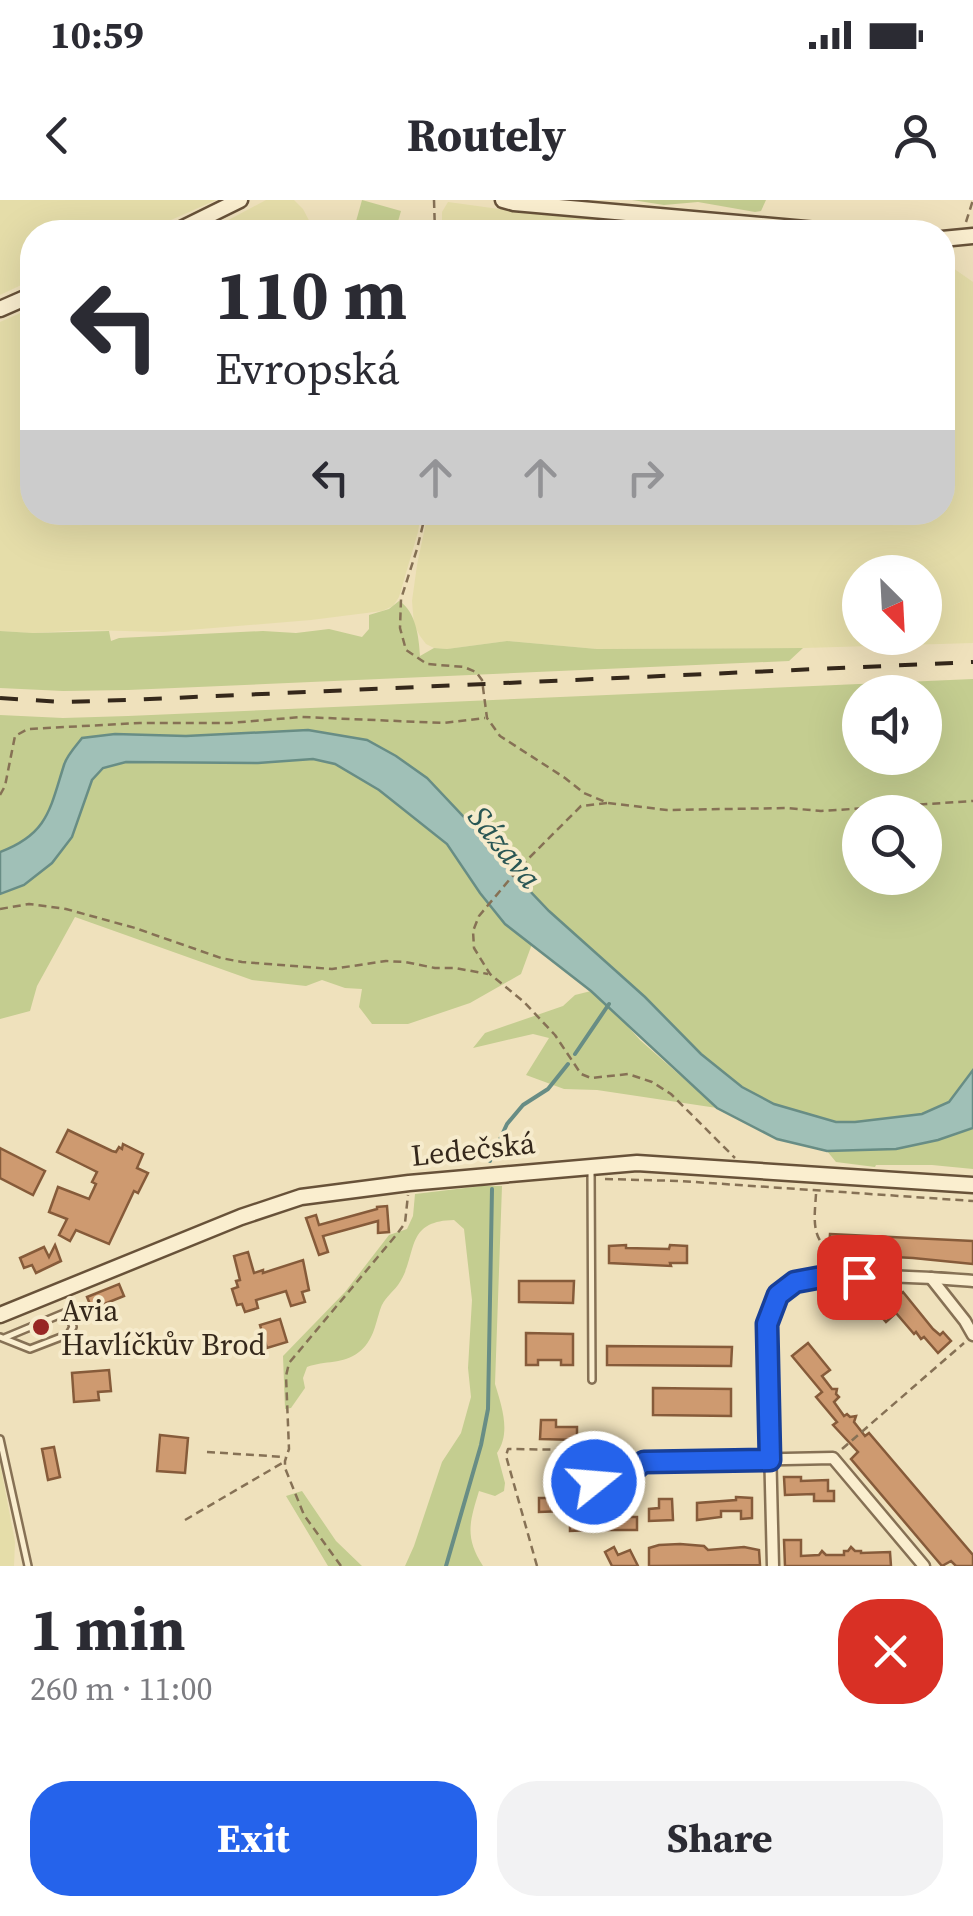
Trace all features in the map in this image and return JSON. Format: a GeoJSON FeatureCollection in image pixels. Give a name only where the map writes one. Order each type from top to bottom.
{"type":"FeatureCollection","features":[{"type":"Feature","properties":{"kind":"main road"},"geometry":{"type":"LineString","coordinates":[[199,220],[240,200]]}},
{"type":"Feature","properties":{"kind":"main road"},"geometry":{"type":"LineString","coordinates":[[503,200],[703,220]]}},
{"type":"Feature","properties":{"kind":"main road","name":"Ledečská"},"geometry":{"type":"LineString","coordinates":[[0,1315],[241,1217],[301,1197],[409,1183],[591,1172],[637,1163],[973,1185]]}},
{"type":"Feature","properties":{"kind":"street"},"geometry":{"type":"LineString","coordinates":[[773,1566],[767,1324],[778,1295],[795,1282],[822,1277],[973,1282]]}},
{"type":"Feature","properties":{"kind":"street"},"geometry":{"type":"LineString","coordinates":[[931,1278],[973,1335]]}},
{"type":"Feature","properties":{"kind":"street"},"geometry":{"type":"LineString","coordinates":[[965,1321],[973,1308]]}},
{"type":"Feature","properties":{"kind":"street"},"geometry":{"type":"LineString","coordinates":[[644,1462],[630,1472],[618,1489],[607,1492],[594,1482],[594,1472],[600,1463],[609,1460],[833,1458],[924,1566]]}},
{"type":"Feature","properties":{"kind":"lane"},"geometry":{"type":"LineString","coordinates":[[591,1172],[592,1380]]}},
{"type":"Feature","properties":{"kind":"lane"},"geometry":{"type":"LineString","coordinates":[[64,1313],[73,1328],[69,1334],[30,1349],[2,1338],[64,1313]]}},
{"type":"Feature","properties":{"kind":"lane"},"geometry":{"type":"LineString","coordinates":[[0,1440],[28,1566]]}},
{"type":"Feature","properties":{"kind":"path"},"geometry":{"type":"LineString","coordinates":[[958,238],[973,200]]}},
{"type":"Feature","properties":{"kind":"path"},"geometry":{"type":"LineString","coordinates":[[423,525],[400,599],[400,628],[406,650],[426,664],[464,667],[476,672],[482,680],[487,718],[500,736],[584,793],[608,803]]}},
{"type":"Feature","properties":{"kind":"path"},"geometry":{"type":"LineString","coordinates":[[0,795],[15,736],[28,729],[302,717],[444,723],[487,718]]}},
{"type":"Feature","properties":{"kind":"path"},"geometry":{"type":"LineString","coordinates":[[746,1170],[671,1094],[652,1082],[628,1074],[591,1078],[581,1074],[555,1035],[490,974],[474,948],[472,931],[479,916],[520,867],[581,806],[608,803],[667,810],[821,810],[973,801]]}},
{"type":"Feature","properties":{"kind":"path"},"geometry":{"type":"LineString","coordinates":[[0,909],[29,904],[66,909],[242,962],[332,970],[386,961],[490,974]]}},
{"type":"Feature","properties":{"kind":"path"},"geometry":{"type":"LineString","coordinates":[[591,1172],[680,1182],[973,1201]]}},
{"type":"Feature","properties":{"kind":"path"},"geometry":{"type":"LineString","coordinates":[[342,1566],[304,1515],[286,1468],[286,1376],[289,1363],[405,1223],[409,1183]]}},
{"type":"Feature","properties":{"kind":"path"},"geometry":{"type":"LineString","coordinates":[[816,1192],[816,1238],[825,1247],[822,1277]]}},
{"type":"Feature","properties":{"kind":"path"},"geometry":{"type":"LineString","coordinates":[[833,1458],[973,1335]]}},
{"type":"Feature","properties":{"kind":"path"},"geometry":{"type":"LineString","coordinates":[[536,1566],[506,1456],[508,1449],[576,1450],[600,1463]]}},
{"type":"Feature","properties":{"kind":"path"},"geometry":{"type":"LineString","coordinates":[[207,1452],[285,1459]]}},
{"type":"Feature","properties":{"kind":"path"},"geometry":{"type":"LineString","coordinates":[[185,1520],[285,1459]]}},
{"type":"Feature","properties":{"kind":"shaded area"},"geometry":{"type":"Polygon","coordinates":[[[0,200],[216,200],[171,220],[20,220],[20,286],[0,295],[0,200]]]}},
{"type":"Feature","properties":{"kind":"shaded area"},"geometry":{"type":"Polygon","coordinates":[[[266,200],[294,200],[309,220],[228,220],[266,200]]]}},
{"type":"Feature","properties":{"kind":"shaded area"},"geometry":{"type":"Polygon","coordinates":[[[448,202],[602,220],[442,220],[448,202]]]}},
{"type":"Feature","properties":{"kind":"shaded area"},"geometry":{"type":"Polygon","coordinates":[[[955,269],[973,282],[973,643],[942,644],[942,555],[842,555],[842,647],[597,649],[507,641],[434,648],[426,644],[414,625],[412,601],[425,525],[955,525],[955,269]]]}},
{"type":"Feature","properties":{"kind":"shaded area"},"geometry":{"type":"Polygon","coordinates":[[[20,313],[20,525],[419,525],[393,606],[382,611],[311,620],[164,632],[0,631],[0,322],[20,313]]]}},
{"type":"Feature","properties":{"kind":"shaded area"},"geometry":{"type":"Polygon","coordinates":[[[0,1463],[15,1542],[14,1566],[0,1566],[0,1463]]]}},
{"type":"Feature","properties":{"kind":"green space"},"geometry":{"type":"Polygon","coordinates":[[[362,200],[401,211],[398,220],[356,220],[362,200]]]}},
{"type":"Feature","properties":{"kind":"green space"},"geometry":{"type":"Polygon","coordinates":[[[632,200],[766,200],[761,211],[755,212],[698,202],[664,205],[632,200]]]}},
{"type":"Feature","properties":{"kind":"green space"},"geometry":{"type":"Polygon","coordinates":[[[399,601],[413,618],[420,656],[434,648],[507,641],[597,649],[803,648],[789,661],[128,690],[0,688],[0,631],[109,631],[111,641],[329,629],[362,637],[369,629],[369,615],[389,609],[399,601]]]}},
{"type":"Feature","properties":{"kind":"green space"},"geometry":{"type":"Polygon","coordinates":[[[973,679],[973,1070],[949,1102],[922,1114],[836,1122],[774,1105],[742,1087],[701,1054],[645,997],[549,911],[507,867],[484,834],[367,740],[308,730],[186,736],[115,734],[64,762],[44,822],[27,840],[0,852],[0,715],[63,718],[842,685],[842,775],[942,775],[942,680],[973,679]]]}},
{"type":"Feature","properties":{"kind":"green space"},"geometry":{"type":"Polygon","coordinates":[[[313,759],[335,764],[379,790],[447,844],[505,924],[532,944],[521,974],[470,1003],[408,1024],[372,1024],[359,1007],[362,989],[322,980],[306,986],[252,980],[75,917],[37,986],[30,1011],[0,1019],[0,894],[24,885],[72,837],[92,780],[103,768],[126,762],[258,763],[313,759]]]}},
{"type":"Feature","properties":{"kind":"green space"},"geometry":{"type":"Polygon","coordinates":[[[591,991],[717,1108],[597,1090],[564,1089],[526,1075],[549,1038],[533,1034],[473,1048],[485,1033],[563,1006],[575,995],[591,991]]]}},
{"type":"Feature","properties":{"kind":"green space"},"geometry":{"type":"Polygon","coordinates":[[[973,1128],[973,1169],[932,1165],[875,1167],[836,1162],[827,1151],[896,1149],[973,1128]]]}},
{"type":"Feature","properties":{"kind":"green space"},"geometry":{"type":"Polygon","coordinates":[[[502,1186],[495,1384],[504,1420],[504,1437],[497,1453],[504,1491],[495,1496],[479,1491],[471,1537],[483,1566],[405,1566],[442,1462],[461,1433],[471,1397],[468,1368],[472,1300],[464,1229],[454,1220],[427,1226],[419,1233],[404,1274],[384,1302],[367,1343],[347,1359],[307,1367],[305,1388],[291,1408],[285,1409],[283,1356],[345,1292],[389,1235],[407,1229],[415,1194],[502,1186]]]}},
{"type":"Feature","properties":{"kind":"green space"},"geometry":{"type":"Polygon","coordinates":[[[302,1491],[336,1541],[362,1566],[328,1566],[286,1496],[302,1491]]]}},
{"type":"Feature","properties":{"kind":"water"},"geometry":{"type":"Polygon","coordinates":[[[308,730],[367,740],[427,778],[484,834],[507,867],[549,911],[645,997],[701,1054],[742,1087],[774,1104],[836,1122],[855,1122],[922,1114],[949,1102],[973,1070],[973,1128],[896,1149],[827,1151],[777,1139],[717,1108],[591,991],[505,924],[447,844],[379,790],[335,764],[313,759],[258,763],[126,762],[103,768],[92,780],[72,837],[52,863],[24,885],[0,894],[0,852],[38,828],[50,807],[65,761],[82,738],[308,730]]]}},
{"type":"Feature","properties":{"kind":"building"},"geometry":{"type":"Polygon","coordinates":[[[68,1130],[112,1151],[122,1149],[123,1144],[143,1154],[137,1168],[148,1173],[138,1193],[134,1191],[109,1244],[76,1230],[70,1241],[59,1235],[67,1219],[49,1212],[58,1187],[89,1199],[96,1184],[92,1182],[97,1172],[57,1152],[68,1130]]]}},
{"type":"Feature","properties":{"kind":"building"},"geometry":{"type":"Polygon","coordinates":[[[0,1148],[45,1171],[33,1195],[0,1178],[0,1148]]]}},
{"type":"Feature","properties":{"kind":"building"},"geometry":{"type":"Polygon","coordinates":[[[387,1206],[389,1232],[378,1233],[378,1221],[323,1236],[328,1252],[319,1255],[306,1218],[316,1215],[319,1225],[387,1206]]]}},
{"type":"Feature","properties":{"kind":"building"},"geometry":{"type":"Polygon","coordinates":[[[830,1234],[973,1241],[973,1264],[895,1257],[834,1257],[835,1250],[829,1250],[830,1234]]]}},
{"type":"Feature","properties":{"kind":"building"},"geometry":{"type":"Polygon","coordinates":[[[55,1245],[61,1261],[36,1273],[32,1265],[24,1268],[20,1258],[44,1247],[49,1257],[55,1245]]]}},
{"type":"Feature","properties":{"kind":"building"},"geometry":{"type":"Polygon","coordinates":[[[670,1245],[687,1246],[687,1263],[609,1263],[609,1246],[669,1249],[670,1245]]]}},
{"type":"Feature","properties":{"kind":"building"},"geometry":{"type":"Polygon","coordinates":[[[248,1252],[254,1273],[303,1260],[309,1290],[302,1292],[305,1302],[291,1306],[286,1291],[256,1300],[258,1308],[245,1312],[242,1304],[237,1305],[232,1289],[238,1287],[236,1281],[240,1280],[234,1256],[248,1252]]]}},
{"type":"Feature","properties":{"kind":"building"},"geometry":{"type":"Polygon","coordinates":[[[519,1281],[574,1281],[573,1303],[519,1302],[519,1281]]]}},
{"type":"Feature","properties":{"kind":"building"},"geometry":{"type":"Polygon","coordinates":[[[119,1284],[124,1296],[92,1309],[87,1297],[119,1284]]]}},
{"type":"Feature","properties":{"kind":"building"},"geometry":{"type":"Polygon","coordinates":[[[886,1292],[893,1301],[903,1292],[933,1329],[940,1335],[943,1332],[951,1341],[938,1353],[896,1313],[886,1322],[871,1305],[877,1295],[886,1292]]]}},
{"type":"Feature","properties":{"kind":"building"},"geometry":{"type":"Polygon","coordinates":[[[280,1319],[287,1342],[267,1348],[260,1325],[280,1319]]]}},
{"type":"Feature","properties":{"kind":"building"},"geometry":{"type":"Polygon","coordinates":[[[526,1333],[573,1334],[573,1365],[561,1365],[561,1360],[538,1360],[538,1365],[526,1365],[526,1333]]]}},
{"type":"Feature","properties":{"kind":"building"},"geometry":{"type":"Polygon","coordinates":[[[808,1343],[830,1370],[822,1376],[832,1389],[837,1389],[839,1397],[834,1402],[844,1416],[856,1416],[854,1422],[865,1436],[869,1433],[973,1555],[973,1566],[956,1566],[951,1561],[942,1566],[851,1459],[858,1452],[833,1425],[837,1422],[816,1397],[822,1392],[792,1356],[808,1343]]]}},
{"type":"Feature","properties":{"kind":"building"},"geometry":{"type":"Polygon","coordinates":[[[607,1346],[732,1347],[731,1366],[607,1365],[607,1346]]]}},
{"type":"Feature","properties":{"kind":"building"},"geometry":{"type":"Polygon","coordinates":[[[109,1370],[111,1391],[98,1392],[99,1400],[74,1402],[72,1373],[109,1370]]]}},
{"type":"Feature","properties":{"kind":"building"},"geometry":{"type":"Polygon","coordinates":[[[653,1388],[731,1389],[731,1416],[653,1415],[653,1388]]]}},
{"type":"Feature","properties":{"kind":"building"},"geometry":{"type":"Polygon","coordinates":[[[541,1420],[556,1420],[556,1427],[577,1427],[577,1440],[540,1439],[541,1420]]]}},
{"type":"Feature","properties":{"kind":"building"},"geometry":{"type":"Polygon","coordinates":[[[160,1435],[188,1438],[185,1473],[157,1471],[160,1435]]]}},
{"type":"Feature","properties":{"kind":"building"},"geometry":{"type":"Polygon","coordinates":[[[54,1447],[60,1477],[48,1480],[42,1449],[54,1447]]]}},
{"type":"Feature","properties":{"kind":"building"},"geometry":{"type":"Polygon","coordinates":[[[554,1472],[571,1472],[571,1485],[566,1486],[566,1511],[539,1512],[539,1498],[555,1498],[554,1472]]]}},
{"type":"Feature","properties":{"kind":"building"},"geometry":{"type":"Polygon","coordinates":[[[784,1477],[828,1480],[828,1491],[834,1491],[834,1501],[814,1501],[814,1494],[785,1495],[784,1477]]]}},
{"type":"Feature","properties":{"kind":"building"},"geometry":{"type":"Polygon","coordinates":[[[752,1498],[752,1518],[741,1519],[741,1511],[721,1511],[721,1517],[697,1520],[697,1503],[752,1498]]]}},
{"type":"Feature","properties":{"kind":"building"},"geometry":{"type":"Polygon","coordinates":[[[659,1499],[672,1499],[673,1520],[649,1521],[649,1509],[659,1508],[659,1499]]]}},
{"type":"Feature","properties":{"kind":"building"},"geometry":{"type":"Polygon","coordinates":[[[605,1507],[619,1507],[618,1517],[637,1517],[637,1530],[595,1530],[591,1523],[592,1530],[570,1531],[570,1517],[605,1516],[605,1507]]]}},
{"type":"Feature","properties":{"kind":"building"},"geometry":{"type":"Polygon","coordinates":[[[784,1540],[801,1540],[801,1556],[819,1555],[822,1551],[826,1555],[844,1555],[851,1547],[861,1553],[890,1552],[891,1566],[785,1566],[784,1540]]]}},
{"type":"Feature","properties":{"kind":"building"},"geometry":{"type":"Polygon","coordinates":[[[704,1546],[708,1550],[759,1550],[760,1565],[649,1566],[649,1548],[704,1546]]]}},
{"type":"Feature","properties":{"kind":"building"},"geometry":{"type":"Polygon","coordinates":[[[614,1547],[618,1555],[630,1550],[638,1566],[612,1566],[605,1552],[614,1547]]]}},
{"type":"Feature","properties":{"kind":"waterway"},"geometry":{"type":"LineString","coordinates":[[575,1054],[609,1004]]}},
{"type":"Feature","properties":{"kind":"waterway"},"geometry":{"type":"LineString","coordinates":[[490,1161],[507,1124],[523,1105],[548,1089],[568,1064]]}},
{"type":"Feature","properties":{"kind":"waterway"},"geometry":{"type":"LineString","coordinates":[[446,1566],[488,1409],[492,1189]]}},
{"type":"Feature","properties":{"kind":"railway"},"geometry":{"type":"LineString","coordinates":[[0,698],[63,702],[128,700],[973,662]]}},
{"type":"Feature","properties":{"kind":"place","name":"Avia Havlíčkův Brod"},"geometry":{"type":"Point","coordinates":[41,1327]}},
{"type":"Feature","properties":{"kind":"route"},"geometry":{"type":"LineString","coordinates":[[594,1482],[607,1492],[618,1489],[630,1472],[644,1462],[770,1460],[767,1324],[778,1295],[795,1282],[859,1277]]}},
{"type":"Feature","properties":{"kind":"water label","name":"Sázava"},"geometry":{"type":"Point","coordinates":[505,847]}}]}
